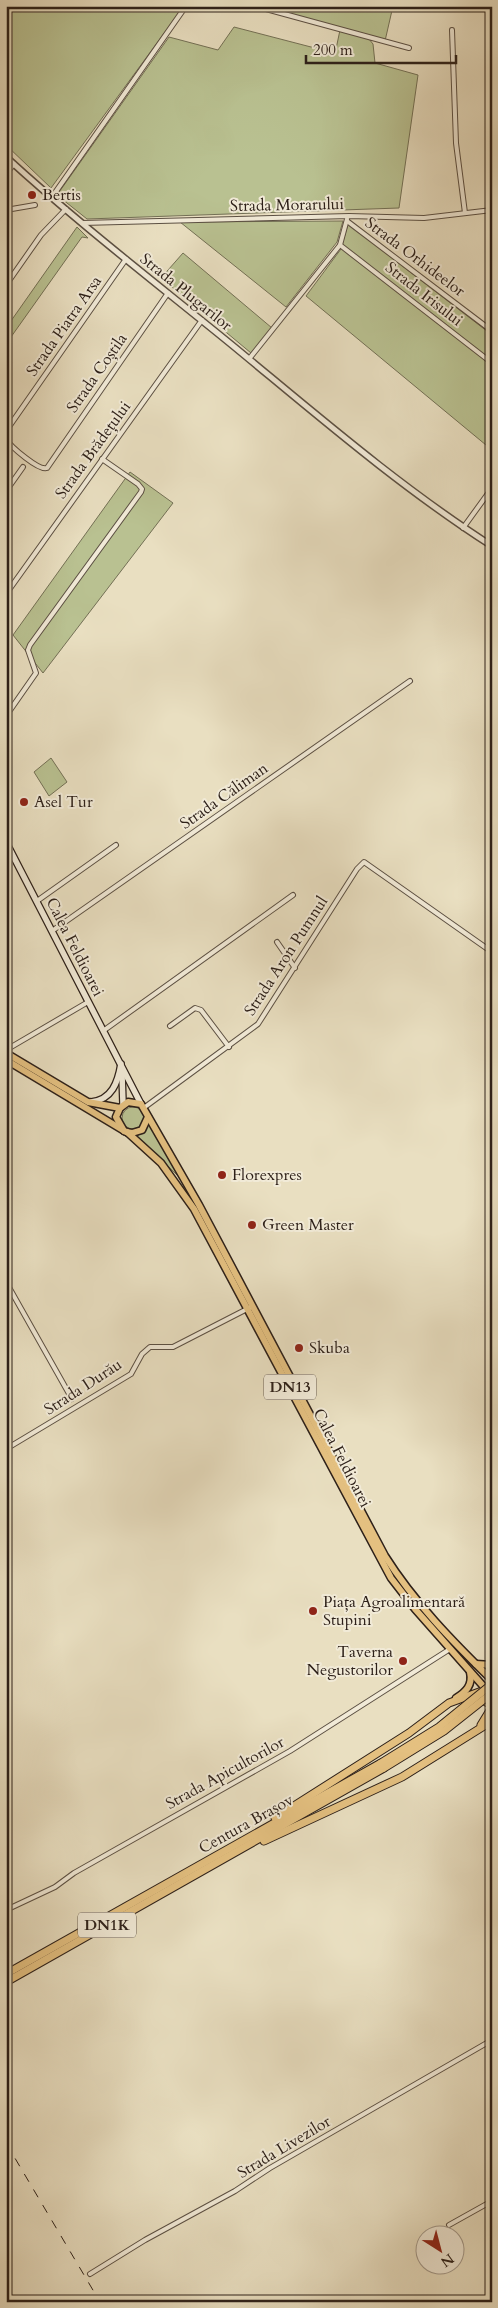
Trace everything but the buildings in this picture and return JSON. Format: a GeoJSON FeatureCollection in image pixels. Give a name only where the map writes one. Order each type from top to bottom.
{"type":"FeatureCollection","features":[{"type":"Feature","properties":{"kind":"highway"},"geometry":{"type":"LineString","coordinates":[[250,1841],[287,1810],[409,1733],[449,1703],[484,1689],[492,1682]]}},
{"type":"Feature","properties":{"kind":"highway","name":"Centura Brașov"},"geometry":{"type":"LineString","coordinates":[[383,1766],[439,1727],[492,1682]]}},
{"type":"Feature","properties":{"kind":"highway","name":"DN13"},"geometry":{"type":"LineString","coordinates":[[484,1689],[484,1698],[492,1706]]}},
{"type":"Feature","properties":{"kind":"highway","name":"Centura Brașov"},"geometry":{"type":"LineString","coordinates":[[6,1982],[19,1971],[444,1731],[492,1693]]}},
{"type":"Feature","properties":{"kind":"highway"},"geometry":{"type":"LineString","coordinates":[[479,1728],[492,1706]]}},
{"type":"Feature","properties":{"kind":"highway"},"geometry":{"type":"LineString","coordinates":[[479,1728],[492,1721]]}},
{"type":"Feature","properties":{"kind":"highway","name":"DN1K"},"geometry":{"type":"LineString","coordinates":[[250,1841],[275,1837],[418,1768],[479,1728]]}},
{"type":"Feature","properties":{"kind":"highway","name":"Centura Brașov"},"geometry":{"type":"LineString","coordinates":[[6,1974],[19,1971]]}},
{"type":"Feature","properties":{"kind":"main road","name":"Calea Feldioarei"},"geometry":{"type":"LineString","coordinates":[[6,842],[148,1117],[199,1205],[385,1556],[402,1582],[421,1605],[492,1682]]}},
{"type":"Feature","properties":{"kind":"main road"},"geometry":{"type":"LineString","coordinates":[[6,1052],[88,1102],[121,1106],[132,1101],[143,1105]]}},
{"type":"Feature","properties":{"kind":"main road","name":"DN13"},"geometry":{"type":"LineString","coordinates":[[6,1060],[126,1132]]}},
{"type":"Feature","properties":{"kind":"main road","name":"Calea Feldioarei"},"geometry":{"type":"LineString","coordinates":[[121,1064],[121,1106],[118,1123],[161,1163],[184,1193],[249,1308],[380,1560],[415,1609],[484,1689]]}},
{"type":"Feature","properties":{"kind":"main road"},"geometry":{"type":"LineString","coordinates":[[88,1102],[99,1100],[112,1090],[118,1078],[121,1064]]}},
{"type":"Feature","properties":{"kind":"main road"},"geometry":{"type":"LineString","coordinates":[[126,1132],[142,1130],[148,1117]]}},
{"type":"Feature","properties":{"kind":"main road"},"geometry":{"type":"LineString","coordinates":[[476,1664],[492,1665]]}},
{"type":"Feature","properties":{"kind":"main road"},"geometry":{"type":"LineString","coordinates":[[449,1703],[467,1690],[471,1680],[470,1671]]}},
{"type":"Feature","properties":{"kind":"street"},"geometry":{"type":"LineString","coordinates":[[52,197],[186,6]]}},
{"type":"Feature","properties":{"kind":"street"},"geometry":{"type":"LineString","coordinates":[[255,6],[409,48]]}},
{"type":"Feature","properties":{"kind":"street"},"geometry":{"type":"LineString","coordinates":[[452,30],[456,143],[466,213]]}},
{"type":"Feature","properties":{"kind":"street","name":"Strada Plugarilor"},"geometry":{"type":"LineString","coordinates":[[6,157],[82,223],[392,476],[463,528],[492,546]]}},
{"type":"Feature","properties":{"kind":"street"},"geometry":{"type":"LineString","coordinates":[[6,174],[14,164]]}},
{"type":"Feature","properties":{"kind":"street"},"geometry":{"type":"LineString","coordinates":[[6,210],[35,205]]}},
{"type":"Feature","properties":{"kind":"street"},"geometry":{"type":"LineString","coordinates":[[6,285],[41,234],[66,209]]}},
{"type":"Feature","properties":{"kind":"street","name":"Strada Morarului"},"geometry":{"type":"LineString","coordinates":[[82,223],[424,218],[492,210]]}},
{"type":"Feature","properties":{"kind":"street"},"geometry":{"type":"LineString","coordinates":[[249,359],[340,244],[348,218]]}},
{"type":"Feature","properties":{"kind":"street","name":"Strada Orhideelor"},"geometry":{"type":"LineString","coordinates":[[348,218],[492,331]]}},
{"type":"Feature","properties":{"kind":"street","name":"Strada Irisului"},"geometry":{"type":"LineString","coordinates":[[340,244],[492,363]]}},
{"type":"Feature","properties":{"kind":"street","name":"Strada Piatra Arsa"},"geometry":{"type":"LineString","coordinates":[[6,431],[126,259]]}},
{"type":"Feature","properties":{"kind":"street","name":"Strada Coștila"},"geometry":{"type":"LineString","coordinates":[[6,438],[14,448],[40,468],[47,468],[168,293]]}},
{"type":"Feature","properties":{"kind":"street","name":"Strada Brădețului"},"geometry":{"type":"LineString","coordinates":[[6,594],[202,320]]}},
{"type":"Feature","properties":{"kind":"street"},"geometry":{"type":"LineString","coordinates":[[6,716],[36,673],[28,650],[30,645],[142,492],[138,484],[102,459]]}},
{"type":"Feature","properties":{"kind":"street"},"geometry":{"type":"LineString","coordinates":[[6,492],[23,467]]}},
{"type":"Feature","properties":{"kind":"street"},"geometry":{"type":"LineString","coordinates":[[463,528],[492,488]]}},
{"type":"Feature","properties":{"kind":"street","name":"Strada Căliman"},"geometry":{"type":"LineString","coordinates":[[52,931],[410,681]]}},
{"type":"Feature","properties":{"kind":"street"},"geometry":{"type":"LineString","coordinates":[[37,902],[116,845]]}},
{"type":"Feature","properties":{"kind":"street","name":"Strada Aron Pumnul"},"geometry":{"type":"LineString","coordinates":[[143,1105],[229,1047],[264,1018],[357,868],[364,862],[492,952]]}},
{"type":"Feature","properties":{"kind":"street"},"geometry":{"type":"LineString","coordinates":[[103,1031],[293,895]]}},
{"type":"Feature","properties":{"kind":"street"},"geometry":{"type":"LineString","coordinates":[[277,942],[296,968]]}},
{"type":"Feature","properties":{"kind":"street"},"geometry":{"type":"LineString","coordinates":[[6,1052],[88,1002]]}},
{"type":"Feature","properties":{"kind":"street"},"geometry":{"type":"LineString","coordinates":[[170,1026],[195,1008],[201,1010],[229,1047]]}},
{"type":"Feature","properties":{"kind":"street"},"geometry":{"type":"LineString","coordinates":[[6,1282],[72,1400]]}},
{"type":"Feature","properties":{"kind":"street","name":"Strada Durău"},"geometry":{"type":"LineString","coordinates":[[6,1449],[131,1374],[136,1362],[150,1347],[173,1347],[249,1308]]}},
{"type":"Feature","properties":{"kind":"street","name":"Strada Apicultorilor"},"geometry":{"type":"LineString","coordinates":[[6,1910],[55,1887],[74,1874],[290,1751],[451,1649]]}},
{"type":"Feature","properties":{"kind":"street","name":"Strada Livezilor"},"geometry":{"type":"LineString","coordinates":[[90,2274],[145,2240],[235,2191],[270,2168],[492,2040]]}},
{"type":"Feature","properties":{"kind":"street"},"geometry":{"type":"LineString","coordinates":[[449,2225],[492,2201]]}},
{"type":"Feature","properties":{"kind":"green space"},"geometry":{"type":"Polygon","coordinates":[[[6,6],[184,6],[51,188],[6,145],[6,6]]]}},
{"type":"Feature","properties":{"kind":"green space"},"geometry":{"type":"Polygon","coordinates":[[[273,6],[393,6],[385,41],[369,39],[373,44],[375,63],[418,75],[399,208],[87,219],[57,195],[169,37],[218,50],[234,27],[311,47],[336,49],[340,30],[272,9],[273,6]]]}},
{"type":"Feature","properties":{"kind":"green space"},"geometry":{"type":"Polygon","coordinates":[[[343,221],[337,242],[286,307],[180,222],[343,221]]]}},
{"type":"Feature","properties":{"kind":"green space"},"geometry":{"type":"Polygon","coordinates":[[[348,224],[492,335],[492,450],[306,296],[341,249],[348,224]]]}},
{"type":"Feature","properties":{"kind":"green space"},"geometry":{"type":"Polygon","coordinates":[[[77,227],[88,238],[82,237],[6,344],[6,328],[77,227]]]}},
{"type":"Feature","properties":{"kind":"green space"},"geometry":{"type":"Polygon","coordinates":[[[183,253],[272,328],[251,353],[161,278],[183,253]]]}},
{"type":"Feature","properties":{"kind":"green space"},"geometry":{"type":"Polygon","coordinates":[[[130,472],[173,503],[43,673],[13,635],[130,472]]]}},
{"type":"Feature","properties":{"kind":"green space"},"geometry":{"type":"Polygon","coordinates":[[[51,758],[67,782],[49,796],[34,772],[51,758]]]}},
{"type":"Feature","properties":{"kind":"green space"},"geometry":{"type":"Polygon","coordinates":[[[133,1107],[141,1110],[144,1118],[141,1126],[133,1129],[125,1126],[122,1118],[125,1110],[133,1107]]]}},
{"type":"Feature","properties":{"kind":"green space"},"geometry":{"type":"Polygon","coordinates":[[[149,1122],[179,1177],[137,1136],[145,1131],[149,1122]]]}},
{"type":"Feature","properties":{"kind":"railway"},"geometry":{"type":"LineString","coordinates":[[6,2143],[100,2302]]}},
{"type":"Feature","properties":{"kind":"place","name":"Bertis"},"geometry":{"type":"Point","coordinates":[32,195]}},
{"type":"Feature","properties":{"kind":"place","name":"Asel Tur"},"geometry":{"type":"Point","coordinates":[24,802]}},
{"type":"Feature","properties":{"kind":"place","name":"Florexpres"},"geometry":{"type":"Point","coordinates":[222,1175]}},
{"type":"Feature","properties":{"kind":"place","name":"Green Master"},"geometry":{"type":"Point","coordinates":[252,1225]}},
{"type":"Feature","properties":{"kind":"place","name":"Skuba"},"geometry":{"type":"Point","coordinates":[299,1348]}},
{"type":"Feature","properties":{"kind":"place","name":"Piața Agroalimentară Stupini"},"geometry":{"type":"Point","coordinates":[313,1611]}},
{"type":"Feature","properties":{"kind":"place","name":"Taverna Negustorilor"},"geometry":{"type":"Point","coordinates":[403,1661]}}]}
